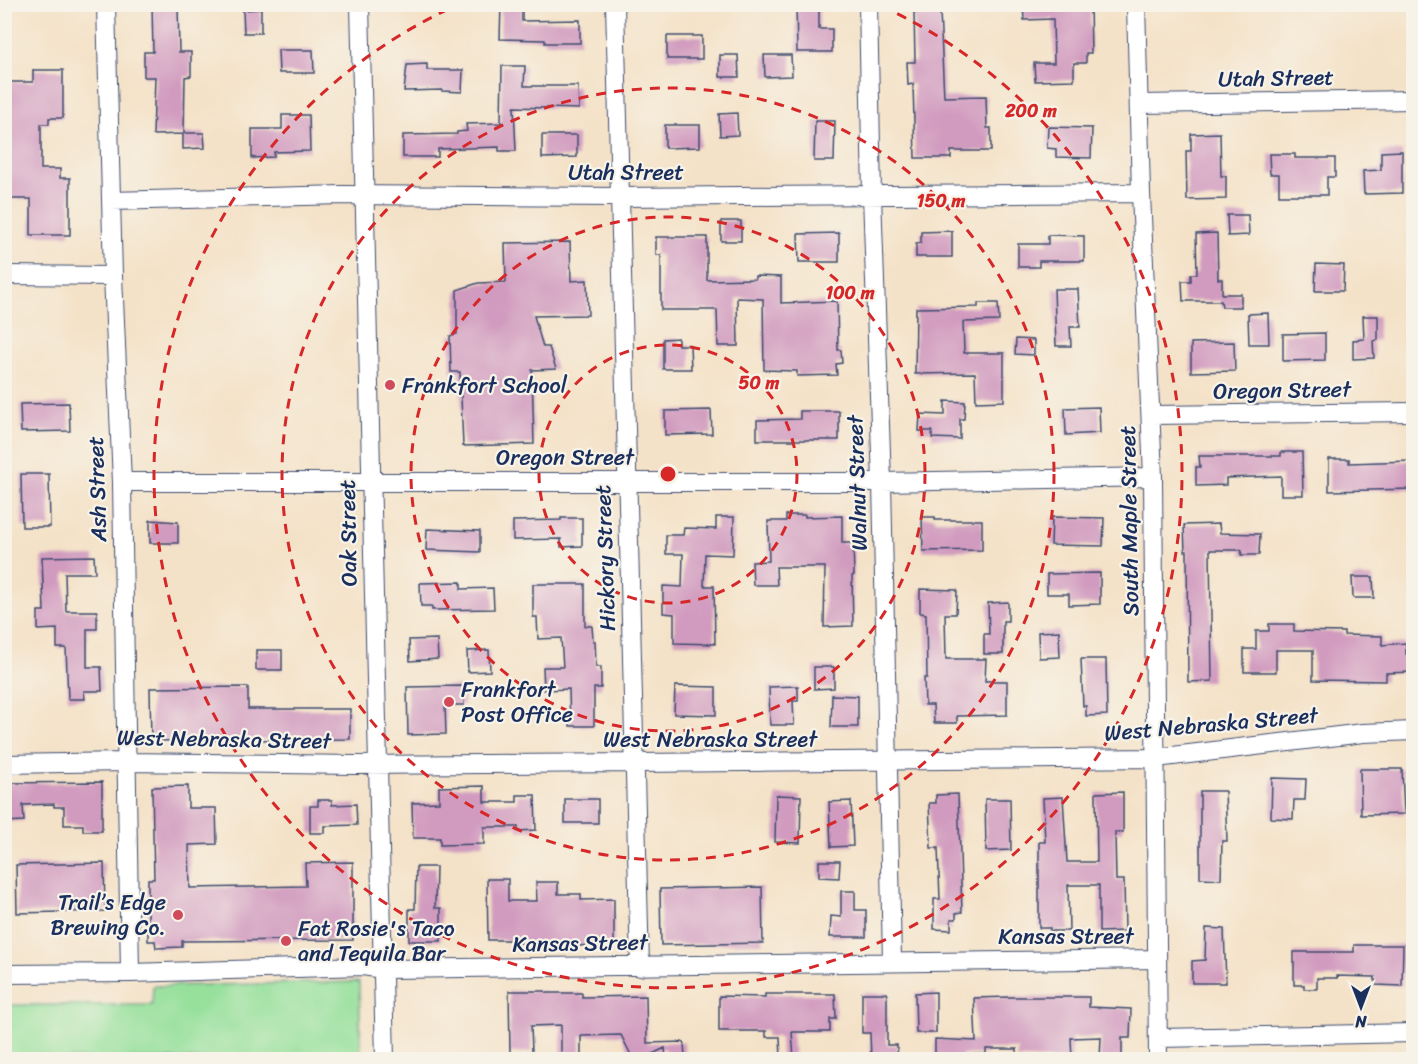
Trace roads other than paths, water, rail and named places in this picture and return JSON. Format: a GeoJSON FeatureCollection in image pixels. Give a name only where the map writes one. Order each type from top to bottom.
{"type":"FeatureCollection","features":[{"type":"Feature","properties":{"kind":"street","name":"Ash Street"},"geometry":{"type":"LineString","coordinates":[[105,4],[122,482],[130,973]]}},
{"type":"Feature","properties":{"kind":"street","name":"Oak Street"},"geometry":{"type":"LineString","coordinates":[[360,4],[385,1059]]}},
{"type":"Feature","properties":{"kind":"street","name":"Hickory Street"},"geometry":{"type":"LineString","coordinates":[[615,4],[640,967]]}},
{"type":"Feature","properties":{"kind":"street","name":"Walnut Street"},"geometry":{"type":"LineString","coordinates":[[868,4],[882,482],[892,961]]}},
{"type":"Feature","properties":{"kind":"street","name":"South Maple Street"},"geometry":{"type":"LineString","coordinates":[[1137,4],[1141,193],[1153,477],[1158,1059]]}},
{"type":"Feature","properties":{"kind":"street","name":"Utah Street"},"geometry":{"type":"LineString","coordinates":[[1139,104],[1413,100]]}},
{"type":"Feature","properties":{"kind":"street","name":"Utah Street"},"geometry":{"type":"LineString","coordinates":[[111,201],[365,195],[619,197],[1141,193]]}},
{"type":"Feature","properties":{"kind":"street"},"geometry":{"type":"LineString","coordinates":[[4,275],[113,276]]}},
{"type":"Feature","properties":{"kind":"street","name":"Oregon Street"},"geometry":{"type":"LineString","coordinates":[[1151,416],[1413,412]]}},
{"type":"Feature","properties":{"kind":"street","name":"Oregon Street"},"geometry":{"type":"LineString","coordinates":[[122,482],[882,482],[1153,477]]}},
{"type":"Feature","properties":{"kind":"street","name":"West Nebraska Street"},"geometry":{"type":"LineString","coordinates":[[4,764],[126,762],[635,764],[1156,758],[1363,733],[1413,731]]}},
{"type":"Feature","properties":{"kind":"street","name":"Kansas Street"},"geometry":{"type":"LineString","coordinates":[[4,974],[130,973],[363,966],[383,969],[640,967],[892,961],[1156,959]]}},
{"type":"Feature","properties":{"kind":"street"},"geometry":{"type":"LineString","coordinates":[[1158,1038],[1413,1033]]}},
{"type":"Feature","properties":{"kind":"place","name":"Frankfort School"},"geometry":{"type":"Point","coordinates":[390,385]}},
{"type":"Feature","properties":{"kind":"place","name":"Frankfort Post Office"},"geometry":{"type":"Point","coordinates":[449,702]}},
{"type":"Feature","properties":{"kind":"place","name":"Trail’s Edge Brewing Co."},"geometry":{"type":"Point","coordinates":[178,915]}},
{"type":"Feature","properties":{"kind":"place","name":"Fat Rosie's Taco and Tequila Bar"},"geometry":{"type":"Point","coordinates":[286,941]}}]}
